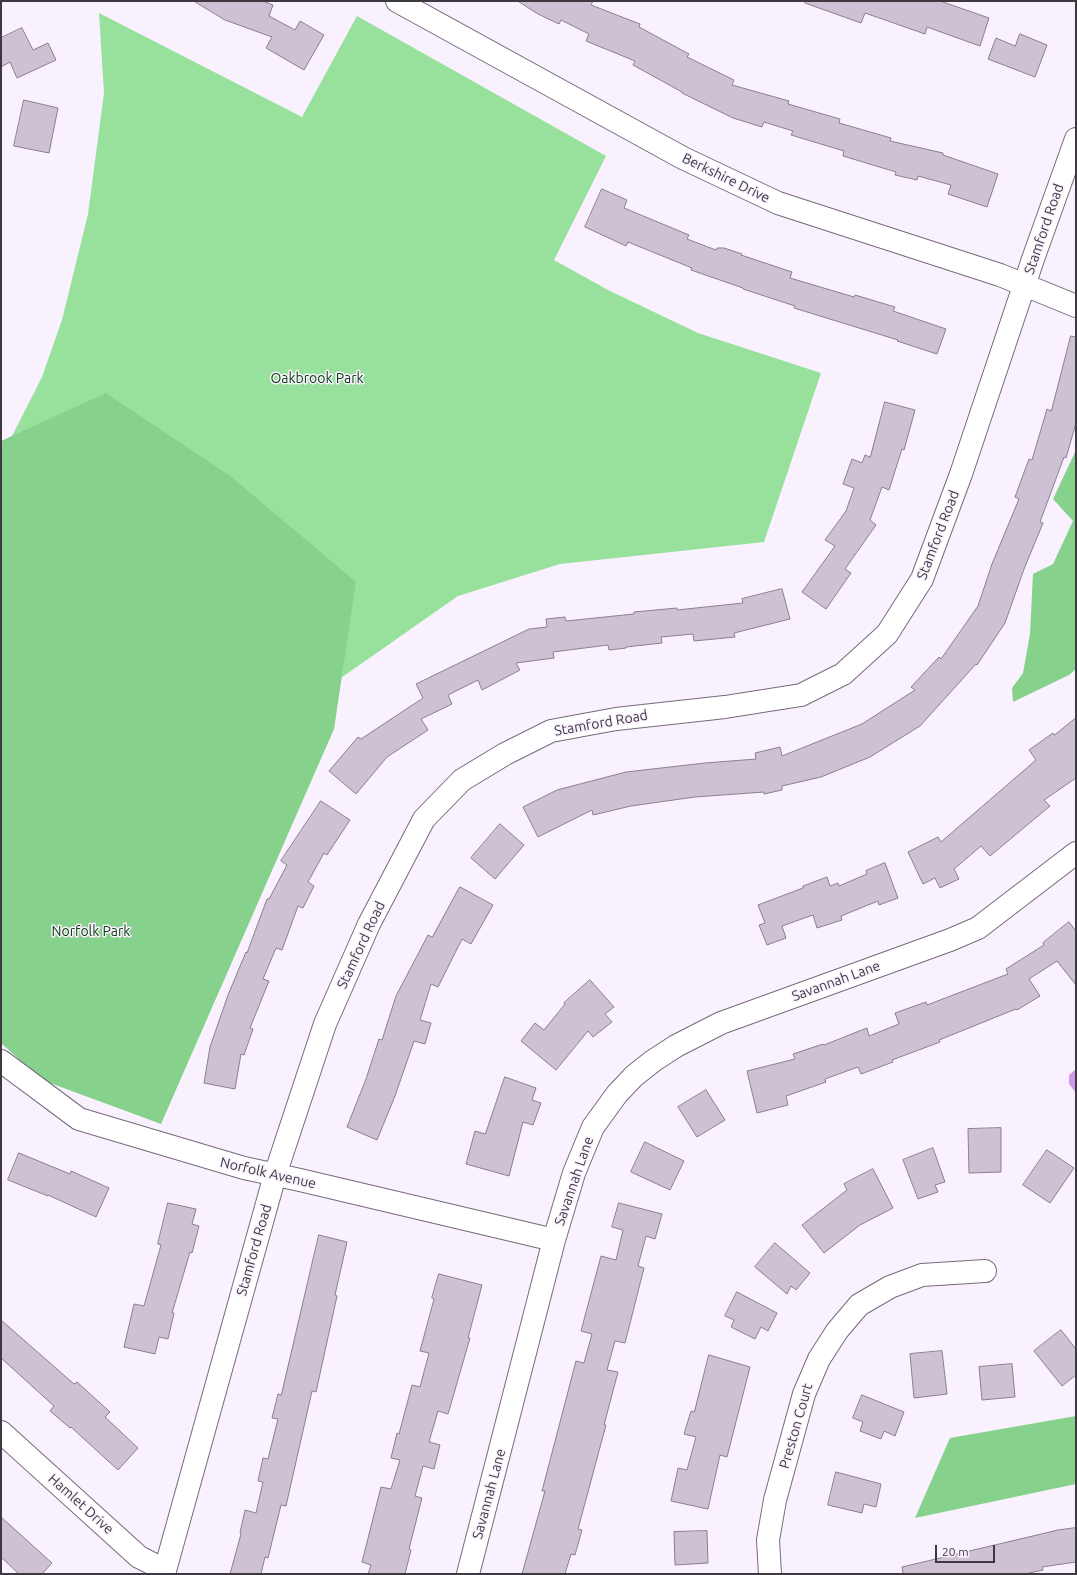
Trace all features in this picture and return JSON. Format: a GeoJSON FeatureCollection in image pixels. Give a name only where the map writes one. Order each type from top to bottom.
{"type":"FeatureCollection","features":[{"type":"Feature","properties":{"kind":"street","name":"Berkshire Drive"},"geometry":{"type":"LineString","coordinates":[[397,1],[683,158],[778,203],[1000,274],[1076,306]]}},
{"type":"Feature","properties":{"kind":"street","name":"Stamford Road"},"geometry":{"type":"LineString","coordinates":[[164,1572],[275,1175],[325,1024],[369,924],[424,819],[462,780],[505,754],[551,731],[616,719],[725,707],[801,695],[843,674],[887,634],[922,579],[961,474],[1024,285],[1076,139]]}},
{"type":"Feature","properties":{"kind":"street","name":"Savannah Lane"},"geometry":{"type":"LineString","coordinates":[[468,1574],[554,1240],[574,1173],[593,1127],[617,1094],[634,1076],[653,1061],[676,1046],[721,1022],[950,940],[978,928],[1076,853]]}},
{"type":"Feature","properties":{"kind":"street","name":"Norfolk Avenue"},"geometry":{"type":"LineString","coordinates":[[1,1061],[78,1119],[244,1168],[554,1240]]}},
{"type":"Feature","properties":{"kind":"street","name":"Preston Court"},"geometry":{"type":"LineString","coordinates":[[770,1574],[768,1540],[775,1500],[804,1394],[819,1359],[837,1331],[859,1305],[890,1287],[922,1275],[985,1271]]}},
{"type":"Feature","properties":{"kind":"street","name":"Hamlet Drive"},"geometry":{"type":"LineString","coordinates":[[1,1432],[139,1557],[164,1572]]}},
{"type":"Feature","properties":{"kind":"green space","name":"Oakbrook Park"},"geometry":{"type":"Polygon","coordinates":[[[99,13],[302,117],[357,16],[606,156],[554,260],[608,290],[698,333],[821,373],[764,542],[560,564],[458,596],[318,694],[10,440],[42,377],[62,320],[88,214],[104,93],[99,13]]]}},
{"type":"Feature","properties":{"kind":"green space","name":"Norfolk Park"},"geometry":{"type":"Polygon","coordinates":[[[106,393],[229,475],[356,582],[334,729],[161,1124],[42,1080],[1,1043],[1,441],[106,393]]]}},
{"type":"Feature","properties":{"kind":"green space"},"geometry":{"type":"Polygon","coordinates":[[[1076,450],[1076,669],[1069,675],[1013,702],[1012,688],[1023,673],[1030,634],[1033,574],[1053,564],[1073,521],[1053,499],[1076,450]]]}},
{"type":"Feature","properties":{"kind":"green space"},"geometry":{"type":"Polygon","coordinates":[[[1076,1416],[1076,1484],[915,1518],[950,1438],[1076,1416]]]}},
{"type":"Feature","properties":{"kind":"shaded area"},"geometry":{"type":"Polygon","coordinates":[[[1076,1069],[1076,1093],[1069,1084],[1069,1075],[1076,1069]]]}},
{"type":"Feature","properties":{"kind":"building"},"geometry":{"type":"Polygon","coordinates":[[[194,1],[263,1],[273,5],[269,16],[295,30],[300,21],[324,35],[304,70],[266,48],[272,37],[225,20],[194,1]]]}},
{"type":"Feature","properties":{"kind":"building"},"geometry":{"type":"Polygon","coordinates":[[[518,1],[593,1],[591,5],[640,24],[639,27],[689,54],[687,57],[734,80],[732,85],[789,101],[788,104],[840,119],[839,123],[891,138],[890,141],[943,153],[943,155],[998,174],[987,207],[948,194],[951,185],[918,176],[917,180],[895,175],[896,172],[843,156],[844,151],[791,135],[793,131],[764,122],[762,127],[733,118],[682,93],[633,65],[635,61],[586,41],[589,34],[561,20],[559,24],[538,14],[518,1]]]}},
{"type":"Feature","properties":{"kind":"building"},"geometry":{"type":"Polygon","coordinates":[[[806,1],[940,1],[989,18],[980,46],[927,27],[925,34],[865,13],[861,23],[805,3],[806,1]]]}},
{"type":"Feature","properties":{"kind":"building"},"geometry":{"type":"Polygon","coordinates":[[[22,28],[33,50],[48,43],[56,60],[17,78],[10,62],[1,67],[1,38],[22,28]]]}},
{"type":"Feature","properties":{"kind":"building"},"geometry":{"type":"Polygon","coordinates":[[[1020,34],[1047,45],[1035,77],[988,59],[996,38],[1015,46],[1020,34]]]}},
{"type":"Feature","properties":{"kind":"building"},"geometry":{"type":"Polygon","coordinates":[[[24,100],[58,108],[49,153],[14,146],[24,100]]]}},
{"type":"Feature","properties":{"kind":"building"},"geometry":{"type":"Polygon","coordinates":[[[602,189],[627,200],[624,208],[689,235],[687,239],[716,250],[717,248],[724,248],[792,272],[790,278],[854,297],[855,295],[895,307],[893,311],[946,329],[937,354],[897,341],[898,340],[794,308],[795,306],[691,270],[692,268],[628,242],[626,246],[585,227],[602,189]]]}},
{"type":"Feature","properties":{"kind":"building"},"geometry":{"type":"Polygon","coordinates":[[[1071,336],[1076,337],[1076,423],[1066,458],[1064,457],[1040,522],[1043,523],[1024,569],[1005,623],[977,665],[976,664],[920,726],[870,757],[821,777],[782,786],[782,790],[764,794],[764,792],[695,797],[631,806],[593,815],[592,810],[538,837],[523,807],[557,790],[626,772],[756,759],[755,753],[780,747],[782,756],[862,724],[915,690],[911,687],[939,657],[941,659],[978,606],[992,564],[1019,499],[1015,497],[1029,459],[1032,460],[1047,409],[1051,411],[1071,336]]]}},
{"type":"Feature","properties":{"kind":"building"},"geometry":{"type":"Polygon","coordinates":[[[885,402],[915,410],[904,450],[902,449],[889,490],[882,487],[870,520],[876,525],[845,569],[851,573],[826,609],[802,592],[835,546],[825,540],[846,511],[854,488],[843,484],[852,459],[862,463],[865,455],[870,457],[885,402]]]}},
{"type":"Feature","properties":{"kind":"building"},"geometry":{"type":"Polygon","coordinates":[[[782,589],[790,619],[734,633],[735,637],[694,641],[693,634],[661,637],[662,643],[626,648],[609,650],[608,645],[553,652],[554,658],[516,663],[520,670],[482,690],[478,680],[448,695],[452,704],[421,719],[428,730],[387,757],[356,794],[329,771],[358,737],[361,739],[423,698],[416,684],[529,629],[547,627],[546,619],[565,617],[566,621],[634,614],[634,612],[677,608],[677,610],[743,603],[742,599],[782,589]]]}},
{"type":"Feature","properties":{"kind":"building"},"geometry":{"type":"Polygon","coordinates":[[[1076,718],[1076,778],[1044,800],[1050,806],[990,856],[981,846],[954,869],[959,879],[940,888],[935,878],[923,884],[908,852],[938,837],[941,842],[1036,760],[1029,750],[1053,733],[1054,735],[1076,718]]]}},
{"type":"Feature","properties":{"kind":"building"},"geometry":{"type":"Polygon","coordinates":[[[321,801],[350,820],[327,855],[324,853],[308,882],[314,886],[303,908],[298,906],[282,950],[276,948],[263,979],[269,981],[250,1028],[253,1029],[244,1055],[241,1054],[235,1089],[204,1083],[210,1047],[228,995],[246,952],[247,953],[267,899],[269,899],[287,865],[281,861],[321,801]]]}},
{"type":"Feature","properties":{"kind":"building"},"geometry":{"type":"Polygon","coordinates":[[[500,824],[524,845],[495,879],[471,858],[500,824]]]}},
{"type":"Feature","properties":{"kind":"building"},"geometry":{"type":"Polygon","coordinates":[[[885,863],[898,898],[879,905],[878,901],[841,916],[842,920],[817,928],[813,915],[782,926],[786,938],[767,945],[759,925],[765,923],[758,905],[827,877],[830,886],[838,883],[839,886],[867,874],[866,871],[885,863]]]}},
{"type":"Feature","properties":{"kind":"building"},"geometry":{"type":"Polygon","coordinates":[[[460,887],[493,905],[471,944],[462,939],[438,987],[431,984],[420,1020],[431,1023],[425,1044],[414,1041],[395,1096],[377,1140],[347,1127],[366,1079],[379,1039],[382,1040],[396,996],[428,935],[432,937],[460,887]]]}},
{"type":"Feature","properties":{"kind":"building"},"geometry":{"type":"Polygon","coordinates":[[[1069,922],[1076,931],[1076,985],[1057,961],[1029,979],[1040,996],[1017,1010],[1016,1009],[939,1040],[940,1042],[892,1060],[893,1062],[861,1074],[858,1067],[825,1079],[826,1082],[786,1096],[788,1105],[757,1113],[747,1071],[795,1059],[793,1054],[823,1044],[824,1045],[867,1028],[869,1036],[899,1024],[895,1013],[926,1002],[927,1005],[1008,974],[1006,969],[1044,945],[1043,943],[1069,922]]]}},
{"type":"Feature","properties":{"kind":"building"},"geometry":{"type":"Polygon","coordinates":[[[590,980],[614,1007],[605,1014],[612,1022],[593,1037],[588,1031],[556,1070],[521,1041],[535,1023],[544,1030],[565,1004],[564,1003],[590,980]]]}},
{"type":"Feature","properties":{"kind":"building"},"geometry":{"type":"Polygon","coordinates":[[[505,1077],[536,1088],[532,1100],[541,1103],[533,1125],[523,1122],[509,1176],[466,1164],[475,1131],[485,1134],[505,1077]]]}},
{"type":"Feature","properties":{"kind":"building"},"geometry":{"type":"Polygon","coordinates":[[[706,1090],[725,1120],[697,1137],[678,1107],[706,1090]]]}},
{"type":"Feature","properties":{"kind":"building"},"geometry":{"type":"Polygon","coordinates":[[[1001,1128],[1001,1172],[969,1173],[968,1129],[1001,1128]]]}},
{"type":"Feature","properties":{"kind":"building"},"geometry":{"type":"Polygon","coordinates":[[[645,1142],[684,1161],[670,1190],[631,1172],[645,1142]]]}},
{"type":"Feature","properties":{"kind":"building"},"geometry":{"type":"Polygon","coordinates":[[[933,1148],[945,1182],[935,1185],[938,1192],[918,1199],[903,1160],[933,1148]]]}},
{"type":"Feature","properties":{"kind":"building"},"geometry":{"type":"Polygon","coordinates":[[[1047,1150],[1074,1168],[1050,1203],[1023,1185],[1047,1150]]]}},
{"type":"Feature","properties":{"kind":"building"},"geometry":{"type":"Polygon","coordinates":[[[19,1153],[70,1174],[71,1171],[109,1188],[96,1217],[48,1195],[8,1180],[19,1153]]]}},
{"type":"Feature","properties":{"kind":"building"},"geometry":{"type":"Polygon","coordinates":[[[873,1169],[893,1208],[860,1225],[824,1253],[802,1225],[847,1190],[844,1184],[873,1169]]]}},
{"type":"Feature","properties":{"kind":"building"},"geometry":{"type":"Polygon","coordinates":[[[168,1203],[196,1209],[192,1224],[199,1226],[192,1253],[190,1252],[172,1313],[174,1313],[168,1339],[159,1337],[155,1354],[124,1347],[134,1304],[144,1306],[161,1245],[158,1244],[168,1203]]]}},
{"type":"Feature","properties":{"kind":"building"},"geometry":{"type":"Polygon","coordinates":[[[619,1203],[662,1214],[655,1239],[646,1236],[638,1266],[644,1268],[625,1343],[615,1341],[607,1370],[618,1372],[604,1425],[606,1425],[578,1529],[582,1530],[575,1555],[571,1554],[565,1574],[522,1574],[545,1491],[542,1491],[576,1361],[584,1363],[592,1334],[581,1331],[601,1256],[616,1260],[623,1230],[612,1227],[619,1203]]]}},
{"type":"Feature","properties":{"kind":"building"},"geometry":{"type":"Polygon","coordinates":[[[319,1235],[347,1242],[316,1392],[312,1391],[286,1506],[281,1505],[268,1558],[265,1557],[261,1574],[230,1574],[241,1534],[245,1510],[256,1513],[263,1482],[258,1481],[263,1458],[268,1459],[278,1419],[272,1418],[278,1394],[281,1395],[319,1235]]]}},
{"type":"Feature","properties":{"kind":"building"},"geometry":{"type":"Polygon","coordinates":[[[775,1243],[810,1273],[796,1290],[791,1286],[787,1294],[755,1267],[775,1243]]]}},
{"type":"Feature","properties":{"kind":"building"},"geometry":{"type":"Polygon","coordinates":[[[439,1274],[482,1285],[468,1338],[470,1338],[448,1414],[438,1411],[429,1442],[440,1445],[434,1469],[423,1466],[415,1496],[422,1498],[409,1549],[411,1550],[405,1574],[368,1574],[371,1565],[362,1562],[381,1487],[391,1489],[400,1460],[391,1458],[412,1385],[420,1387],[429,1353],[420,1351],[439,1274]]]}},
{"type":"Feature","properties":{"kind":"building"},"geometry":{"type":"Polygon","coordinates":[[[737,1292],[777,1313],[768,1331],[761,1327],[755,1339],[731,1327],[734,1320],[725,1316],[737,1292]]]}},
{"type":"Feature","properties":{"kind":"building"},"geometry":{"type":"Polygon","coordinates":[[[1,1320],[74,1384],[77,1382],[110,1412],[105,1417],[138,1448],[118,1470],[71,1427],[70,1428],[50,1411],[54,1406],[1,1358],[1,1320]]]}},
{"type":"Feature","properties":{"kind":"building"},"geometry":{"type":"Polygon","coordinates":[[[1061,1330],[1076,1349],[1076,1375],[1062,1386],[1034,1351],[1061,1330]]]}},
{"type":"Feature","properties":{"kind":"building"},"geometry":{"type":"Polygon","coordinates":[[[942,1351],[947,1394],[914,1398],[910,1354],[942,1351]]]}},
{"type":"Feature","properties":{"kind":"building"},"geometry":{"type":"Polygon","coordinates":[[[709,1355],[750,1367],[727,1457],[720,1455],[708,1509],[671,1501],[678,1468],[687,1470],[696,1437],[684,1434],[691,1411],[694,1412],[709,1355]]]}},
{"type":"Feature","properties":{"kind":"building"},"geometry":{"type":"Polygon","coordinates":[[[1012,1364],[1015,1397],[982,1400],[979,1367],[1012,1364]]]}},
{"type":"Feature","properties":{"kind":"building"},"geometry":{"type":"Polygon","coordinates":[[[862,1395],[904,1412],[895,1436],[884,1431],[881,1439],[860,1431],[863,1422],[853,1418],[862,1395]]]}},
{"type":"Feature","properties":{"kind":"building"},"geometry":{"type":"Polygon","coordinates":[[[836,1472],[881,1484],[876,1507],[864,1504],[862,1513],[828,1505],[836,1472]]]}},
{"type":"Feature","properties":{"kind":"building"},"geometry":{"type":"Polygon","coordinates":[[[1,1517],[52,1563],[42,1574],[19,1574],[1,1557],[1,1517]]]}},
{"type":"Feature","properties":{"kind":"building"},"geometry":{"type":"Polygon","coordinates":[[[1076,1528],[1076,1562],[1042,1567],[1043,1570],[1025,1574],[903,1574],[902,1567],[1058,1530],[1076,1528]]]}},
{"type":"Feature","properties":{"kind":"building"},"geometry":{"type":"Polygon","coordinates":[[[707,1531],[708,1563],[675,1565],[674,1532],[707,1531]]]}}]}
